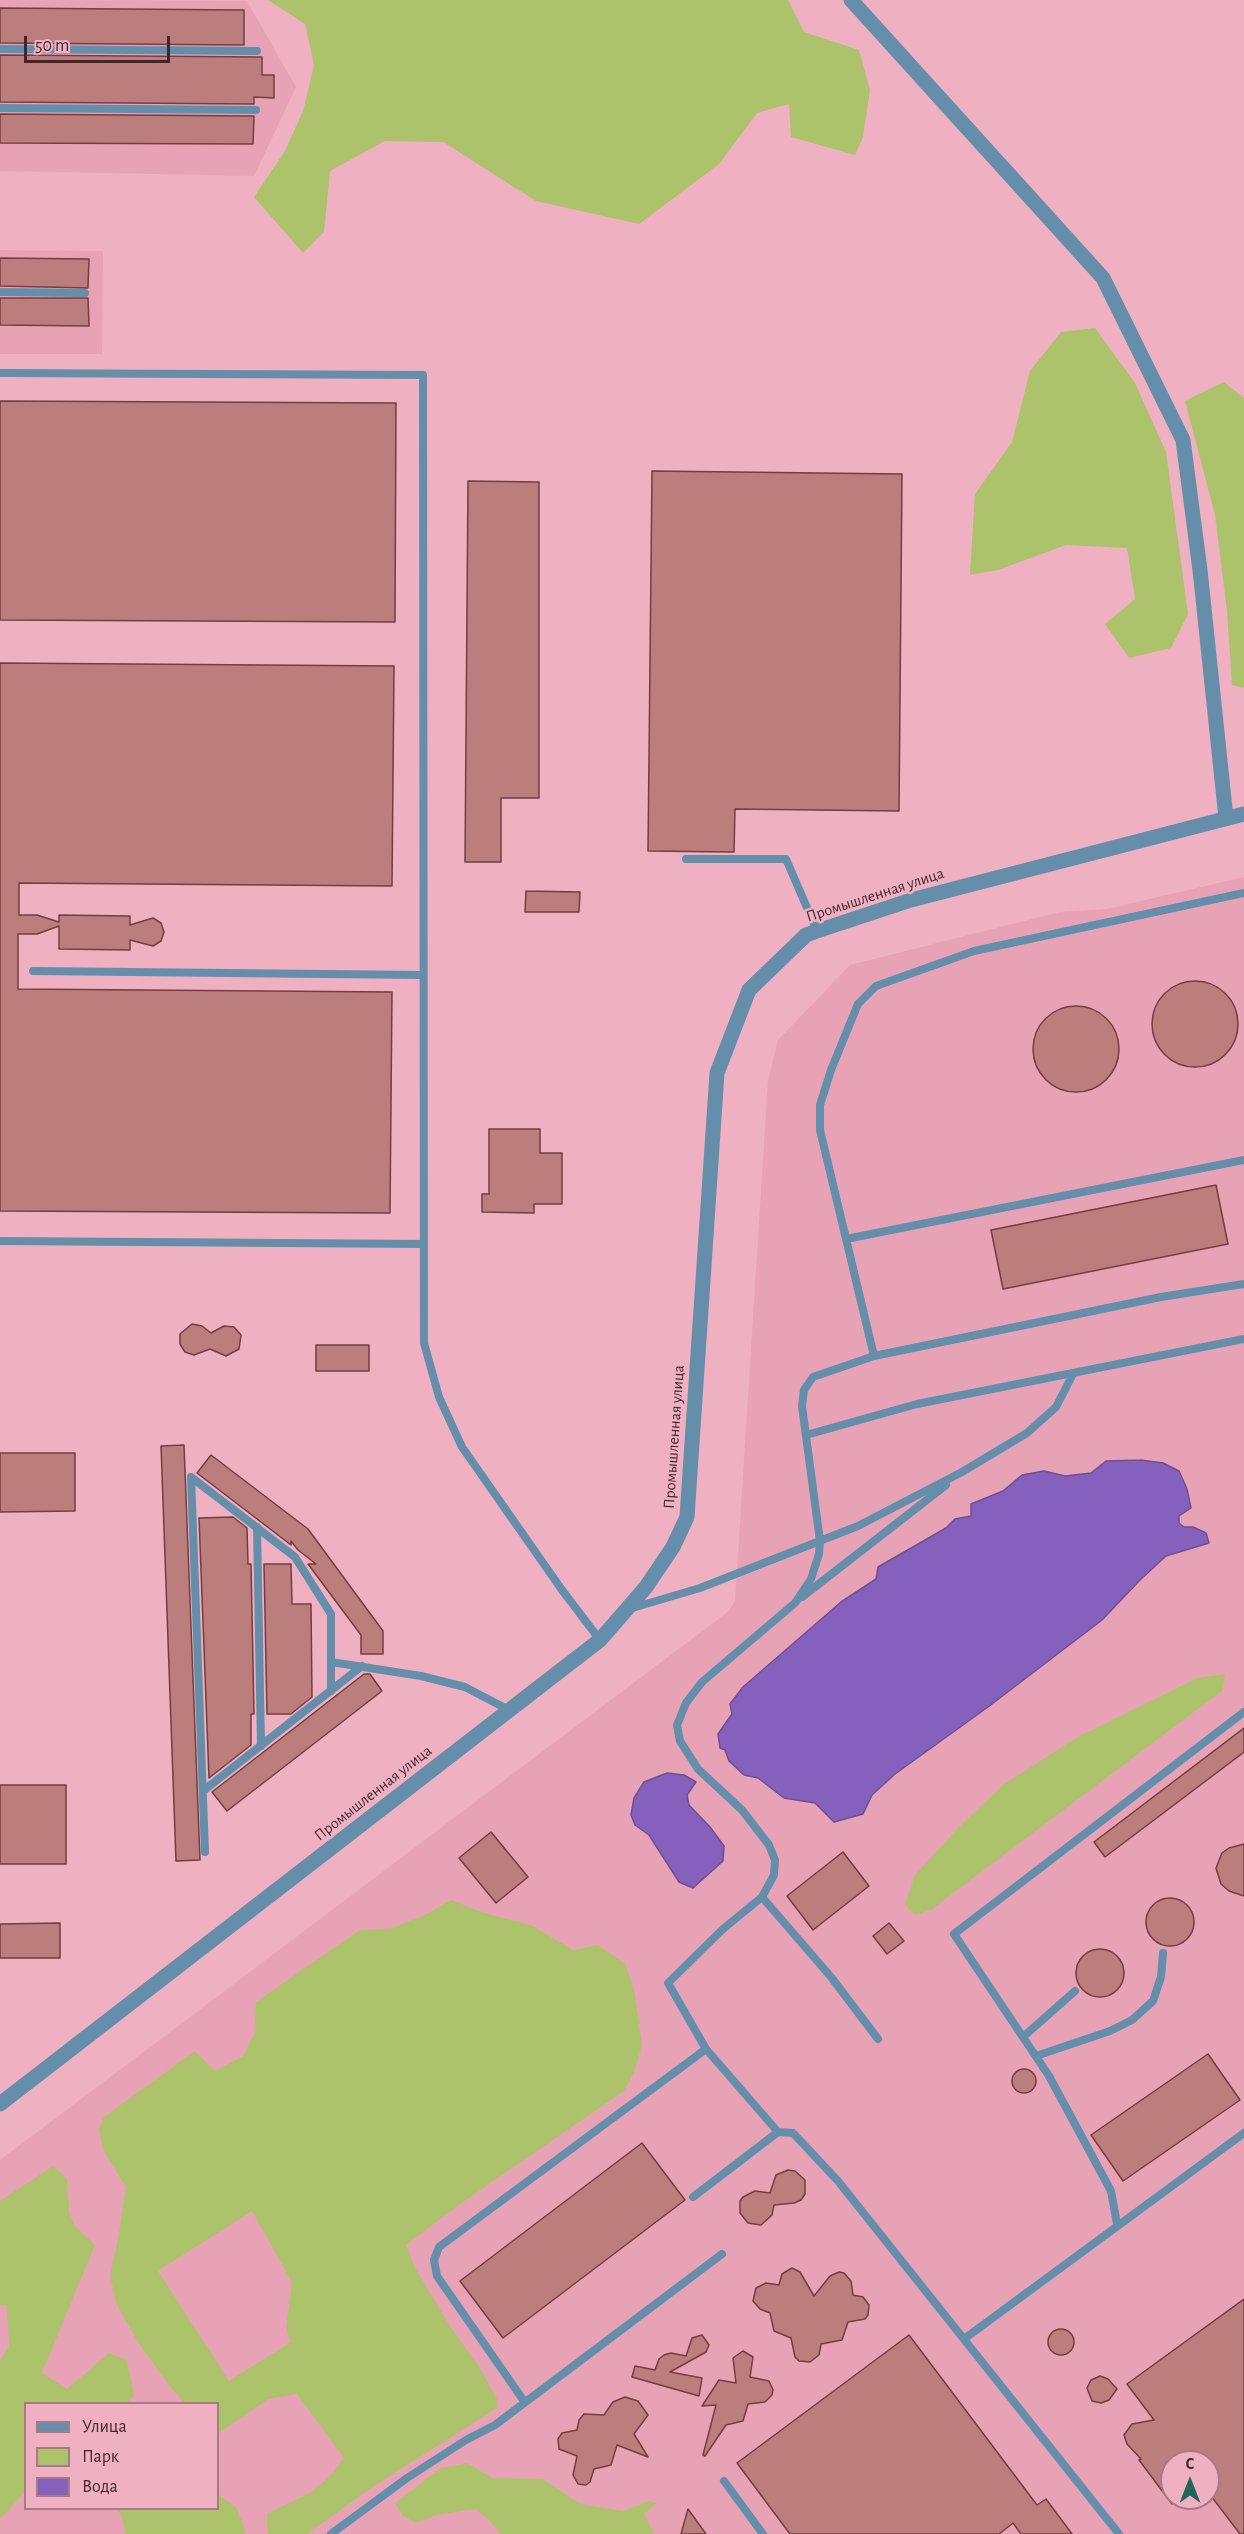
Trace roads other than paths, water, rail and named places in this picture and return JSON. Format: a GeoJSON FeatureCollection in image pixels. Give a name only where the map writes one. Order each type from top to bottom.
{"type":"FeatureCollection","features":[{"type":"Feature","properties":{"kind":"street"},"geometry":{"type":"LineString","coordinates":[[851,0],[1103,278],[1183,440],[1201,582],[1226,818]]}},
{"type":"Feature","properties":{"kind":"street","name":"Промышленная улица"},"geometry":{"type":"LineString","coordinates":[[0,2104],[600,1640],[646,1587],[673,1547],[687,1517],[717,1073],[749,990],[806,935],[911,900],[1244,814]]}},
{"type":"Feature","properties":{"kind":"lane"},"geometry":{"type":"LineString","coordinates":[[0,49],[257,51]]}},
{"type":"Feature","properties":{"kind":"lane"},"geometry":{"type":"LineString","coordinates":[[0,108],[256,110]]}},
{"type":"Feature","properties":{"kind":"lane"},"geometry":{"type":"LineString","coordinates":[[0,292],[85,293]]}},
{"type":"Feature","properties":{"kind":"lane"},"geometry":{"type":"LineString","coordinates":[[0,374],[423,375],[424,1342],[439,1397],[462,1447],[600,1640]]}},
{"type":"Feature","properties":{"kind":"lane"},"geometry":{"type":"LineString","coordinates":[[686,859],[786,859],[817,932]]}},
{"type":"Feature","properties":{"kind":"lane"},"geometry":{"type":"LineString","coordinates":[[874,1356],[820,1130],[820,1105],[850,1020],[858,1004],[876,986],[974,951],[1244,893]]}},
{"type":"Feature","properties":{"kind":"lane"},"geometry":{"type":"LineString","coordinates":[[33,971],[423,975]]}},
{"type":"Feature","properties":{"kind":"lane"},"geometry":{"type":"LineString","coordinates":[[846,1239],[1244,1160]]}},
{"type":"Feature","properties":{"kind":"lane"},"geometry":{"type":"LineString","coordinates":[[0,1241],[423,1244]]}},
{"type":"Feature","properties":{"kind":"lane"},"geometry":{"type":"LineString","coordinates":[[795,1603],[811,1579],[819,1554],[820,1541],[802,1406],[804,1390],[813,1377],[874,1356],[1161,1297],[1244,1284]]}},
{"type":"Feature","properties":{"kind":"lane"},"geometry":{"type":"LineString","coordinates":[[806,1435],[917,1404],[1244,1339]]}},
{"type":"Feature","properties":{"kind":"lane"},"geometry":{"type":"LineString","coordinates":[[626,1610],[700,1588],[858,1526],[962,1472],[1027,1433],[1056,1407],[1073,1374]]}},
{"type":"Feature","properties":{"kind":"lane"},"geometry":{"type":"LineString","coordinates":[[778,2133],[706,2049],[668,1983],[723,1929],[762,1897],[774,1875],[775,1860],[769,1845],[742,1810],[698,1768],[680,1741],[678,1725],[686,1702],[702,1682],[795,1603],[962,1472]]}},
{"type":"Feature","properties":{"kind":"lane"},"geometry":{"type":"LineString","coordinates":[[205,1852],[191,1477],[295,1557],[331,1614],[331,1691]]}},
{"type":"Feature","properties":{"kind":"lane"},"geometry":{"type":"LineString","coordinates":[[257,1527],[261,1746]]}},
{"type":"Feature","properties":{"kind":"lane"},"geometry":{"type":"LineString","coordinates":[[331,1662],[421,1676],[465,1687],[509,1710]]}},
{"type":"Feature","properties":{"kind":"lane"},"geometry":{"type":"LineString","coordinates":[[203,1791],[362,1666]]}},
{"type":"Feature","properties":{"kind":"lane"},"geometry":{"type":"LineString","coordinates":[[1117,2224],[1111,2191],[1049,2076],[954,1934],[1244,1712]]}},
{"type":"Feature","properties":{"kind":"lane"},"geometry":{"type":"LineString","coordinates":[[762,1897],[831,1977],[878,2039]]}},
{"type":"Feature","properties":{"kind":"lane"},"geometry":{"type":"LineString","coordinates":[[1036,2056],[1110,2031],[1132,2020],[1154,2001],[1161,1977],[1163,1953]]}},
{"type":"Feature","properties":{"kind":"lane"},"geometry":{"type":"LineString","coordinates":[[1023,2037],[1075,1991]]}},
{"type":"Feature","properties":{"kind":"lane"},"geometry":{"type":"LineString","coordinates":[[524,2402],[437,2276],[434,2260],[439,2247],[706,2049]]}},
{"type":"Feature","properties":{"kind":"lane"},"geometry":{"type":"LineString","coordinates":[[693,2197],[778,2133],[793,2133],[838,2181],[1119,2534]]}},
{"type":"Feature","properties":{"kind":"lane"},"geometry":{"type":"LineString","coordinates":[[964,2339],[1117,2224],[1244,2133]]}},
{"type":"Feature","properties":{"kind":"lane"},"geometry":{"type":"LineString","coordinates":[[332,2534],[407,2478],[466,2440],[495,2425],[722,2254]]}},
{"type":"Feature","properties":{"kind":"lane"},"geometry":{"type":"LineString","coordinates":[[724,2481],[764,2534]]}},
{"type":"Feature","properties":{"kind":"water"},"geometry":{"type":"Polygon","coordinates":[[[1141,1460],[1163,1463],[1179,1471],[1187,1489],[1191,1508],[1179,1516],[1179,1523],[1184,1527],[1193,1527],[1206,1533],[1209,1543],[1166,1556],[1102,1620],[895,1774],[872,1795],[863,1814],[834,1822],[815,1803],[784,1798],[758,1778],[744,1775],[729,1761],[725,1750],[720,1748],[718,1734],[732,1714],[730,1704],[743,1687],[841,1602],[876,1579],[878,1567],[946,1528],[955,1519],[971,1516],[971,1504],[1003,1491],[1022,1475],[1044,1471],[1065,1476],[1091,1473],[1106,1461],[1141,1460]]]}},
{"type":"Feature","properties":{"kind":"water"},"geometry":{"type":"Polygon","coordinates":[[[667,1773],[684,1775],[696,1782],[687,1795],[689,1805],[724,1846],[723,1861],[693,1888],[679,1882],[649,1835],[635,1825],[631,1815],[634,1798],[644,1782],[667,1773]]]}}]}
